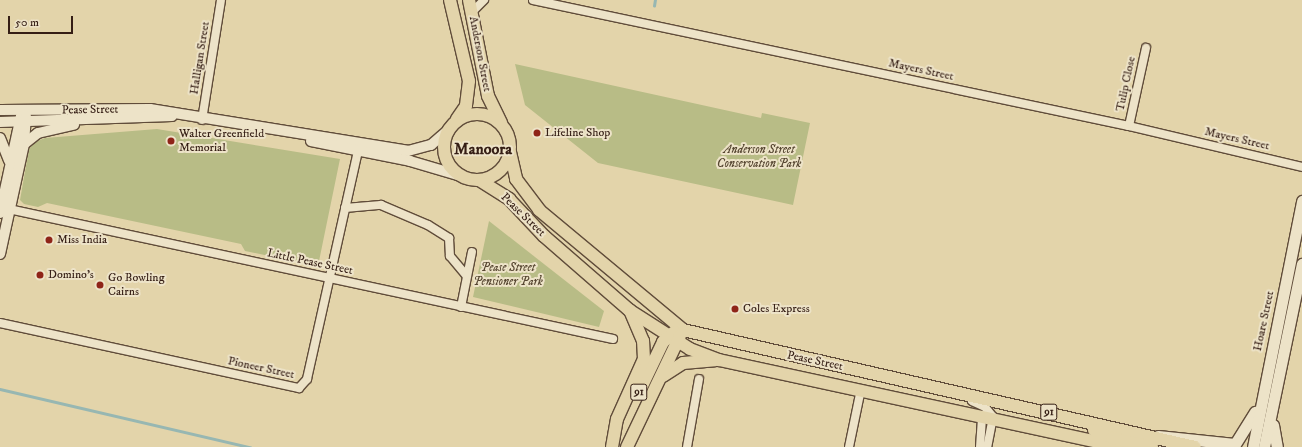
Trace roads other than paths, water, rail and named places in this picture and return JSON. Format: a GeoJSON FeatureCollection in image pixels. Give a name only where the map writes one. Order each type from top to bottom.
{"type":"FeatureCollection","features":[{"type":"Feature","properties":{"kind":"main road","name":"Anderson Street"},"geometry":{"type":"LineString","coordinates":[[469,0],[488,96],[505,129]]}},
{"type":"Feature","properties":{"kind":"main road","name":"Anderson Street"},"geometry":{"type":"LineString","coordinates":[[450,1],[469,81],[465,108],[451,126]]}},
{"type":"Feature","properties":{"kind":"main road"},"geometry":{"type":"LineString","coordinates":[[469,114],[481,114],[496,120],[505,129],[510,152],[499,172],[479,180],[461,176],[445,156],[451,126],[469,114]]}},
{"type":"Feature","properties":{"kind":"main road","name":"Pease Street"},"geometry":{"type":"LineString","coordinates":[[510,152],[516,179],[539,210],[683,330],[1078,418],[1145,436],[1195,447]]}},
{"type":"Feature","properties":{"kind":"main road","name":"Pease Street"},"geometry":{"type":"LineString","coordinates":[[479,180],[509,199],[544,236],[629,310],[672,340],[719,360],[988,416],[1121,447]]}},
{"type":"Feature","properties":{"kind":"main road","name":"Hoare Street"},"geometry":{"type":"LineString","coordinates":[[1253,447],[1302,201]]}},
{"type":"Feature","properties":{"kind":"main road","name":"Hoare Street"},"geometry":{"type":"LineString","coordinates":[[1264,447],[1278,373],[1302,264]]}},
{"type":"Feature","properties":{"kind":"main road"},"geometry":{"type":"LineString","coordinates":[[612,447],[617,420],[644,359],[643,342],[629,310]]}},
{"type":"Feature","properties":{"kind":"main road"},"geometry":{"type":"LineString","coordinates":[[659,381],[672,340],[683,330]]}},
{"type":"Feature","properties":{"kind":"main road","name":"91"},"geometry":{"type":"LineString","coordinates":[[612,447],[672,340]]}},
{"type":"Feature","properties":{"kind":"main road","name":"91"},"geometry":{"type":"LineString","coordinates":[[627,447],[659,381],[681,364],[719,360]]}},
{"type":"Feature","properties":{"kind":"main road"},"geometry":{"type":"LineString","coordinates":[[1276,447],[1273,430],[1278,373]]}},
{"type":"Feature","properties":{"kind":"main road"},"geometry":{"type":"LineString","coordinates":[[1145,436],[1175,436],[1218,445],[1235,444],[1250,424],[1264,386]]}},
{"type":"Feature","properties":{"kind":"main road"},"geometry":{"type":"LineString","coordinates":[[1002,402],[1010,413],[1060,425],[1082,438]]}},
{"type":"Feature","properties":{"kind":"main road"},"geometry":{"type":"LineString","coordinates":[[1078,418],[1094,430],[1112,438],[1152,447]]}},
{"type":"Feature","properties":{"kind":"main road"},"geometry":{"type":"LineString","coordinates":[[1094,430],[1172,447]]}},
{"type":"Feature","properties":{"kind":"street","name":"Halligan Street"},"geometry":{"type":"LineString","coordinates":[[202,120],[221,0]]}},
{"type":"Feature","properties":{"kind":"street"},"geometry":{"type":"LineString","coordinates":[[472,12],[484,0]]}},
{"type":"Feature","properties":{"kind":"street","name":"Mayers Street"},"geometry":{"type":"LineString","coordinates":[[533,0],[1129,126],[1302,167]]}},
{"type":"Feature","properties":{"kind":"street","name":"Tulip Close"},"geometry":{"type":"LineString","coordinates":[[1129,126],[1146,48]]}},
{"type":"Feature","properties":{"kind":"street","name":"Pease Street"},"geometry":{"type":"LineString","coordinates":[[0,110],[142,109],[202,120],[261,128],[358,147],[461,176]]}},
{"type":"Feature","properties":{"kind":"street"},"geometry":{"type":"LineString","coordinates":[[4,210],[24,144],[24,110]]}},
{"type":"Feature","properties":{"kind":"street","name":"Pease Street"},"geometry":{"type":"LineString","coordinates":[[0,122],[97,121],[180,115]]}},
{"type":"Feature","properties":{"kind":"street"},"geometry":{"type":"LineString","coordinates":[[0,254],[9,164],[23,121]]}},
{"type":"Feature","properties":{"kind":"street"},"geometry":{"type":"LineString","coordinates":[[24,144],[43,131],[97,121]]}},
{"type":"Feature","properties":{"kind":"street","name":"Pease Street"},"geometry":{"type":"LineString","coordinates":[[358,147],[415,151],[434,143],[451,126]]}},
{"type":"Feature","properties":{"kind":"street"},"geometry":{"type":"LineString","coordinates":[[0,138],[9,164]]}},
{"type":"Feature","properties":{"kind":"street","name":"Pioneer Street"},"geometry":{"type":"LineString","coordinates":[[0,323],[299,388],[307,379],[358,147]]}},
{"type":"Feature","properties":{"kind":"street"},"geometry":{"type":"LineString","coordinates":[[345,208],[381,206],[428,225],[449,238],[450,256],[468,276]]}},
{"type":"Feature","properties":{"kind":"street","name":"Little Pease Street"},"geometry":{"type":"LineString","coordinates":[[4,210],[613,339]]}},
{"type":"Feature","properties":{"kind":"street"},"geometry":{"type":"LineString","coordinates":[[461,307],[472,252]]}},
{"type":"Feature","properties":{"kind":"street"},"geometry":{"type":"LineString","coordinates":[[687,447],[699,379]]}},
{"type":"Feature","properties":{"kind":"street"},"geometry":{"type":"LineString","coordinates":[[903,379],[930,392],[980,404],[988,416],[987,447]]}},
{"type":"Feature","properties":{"kind":"street"},"geometry":{"type":"LineString","coordinates":[[849,447],[861,389]]}},
{"type":"Feature","properties":{"kind":"street"},"geometry":{"type":"LineString","coordinates":[[980,447],[988,416]]}},
{"type":"Feature","properties":{"kind":"waterway"},"geometry":{"type":"LineString","coordinates":[[654,6],[655,0]]}},
{"type":"Feature","properties":{"kind":"waterway"},"geometry":{"type":"LineString","coordinates":[[0,389],[250,447]]}},
{"type":"Feature","properties":{"kind":"place","name":"Lifeline Shop"},"geometry":{"type":"Point","coordinates":[537,133]}},
{"type":"Feature","properties":{"kind":"place","name":"Walter Greenfield Memorial"},"geometry":{"type":"Point","coordinates":[171,141]}},
{"type":"Feature","properties":{"kind":"place","name":"Miss India"},"geometry":{"type":"Point","coordinates":[49,240]}},
{"type":"Feature","properties":{"kind":"place","name":"Domino's"},"geometry":{"type":"Point","coordinates":[40,275]}},
{"type":"Feature","properties":{"kind":"place","name":"Go Bowling Cairns"},"geometry":{"type":"Point","coordinates":[100,285]}},
{"type":"Feature","properties":{"kind":"place","name":"Coles Express"},"geometry":{"type":"Point","coordinates":[735,309]}},
{"type":"Feature","properties":{"kind":"district","name":"Manoora"},"geometry":{"type":"Point","coordinates":[483,149]}},
{"type":"Feature","properties":{"kind":"park label","name":"Anderson Street Conservation Park"},"geometry":{"type":"Point","coordinates":[759,157]}},
{"type":"Feature","properties":{"kind":"park label","name":"Pease Street Pensioner Park"},"geometry":{"type":"Point","coordinates":[508,275]}}]}
